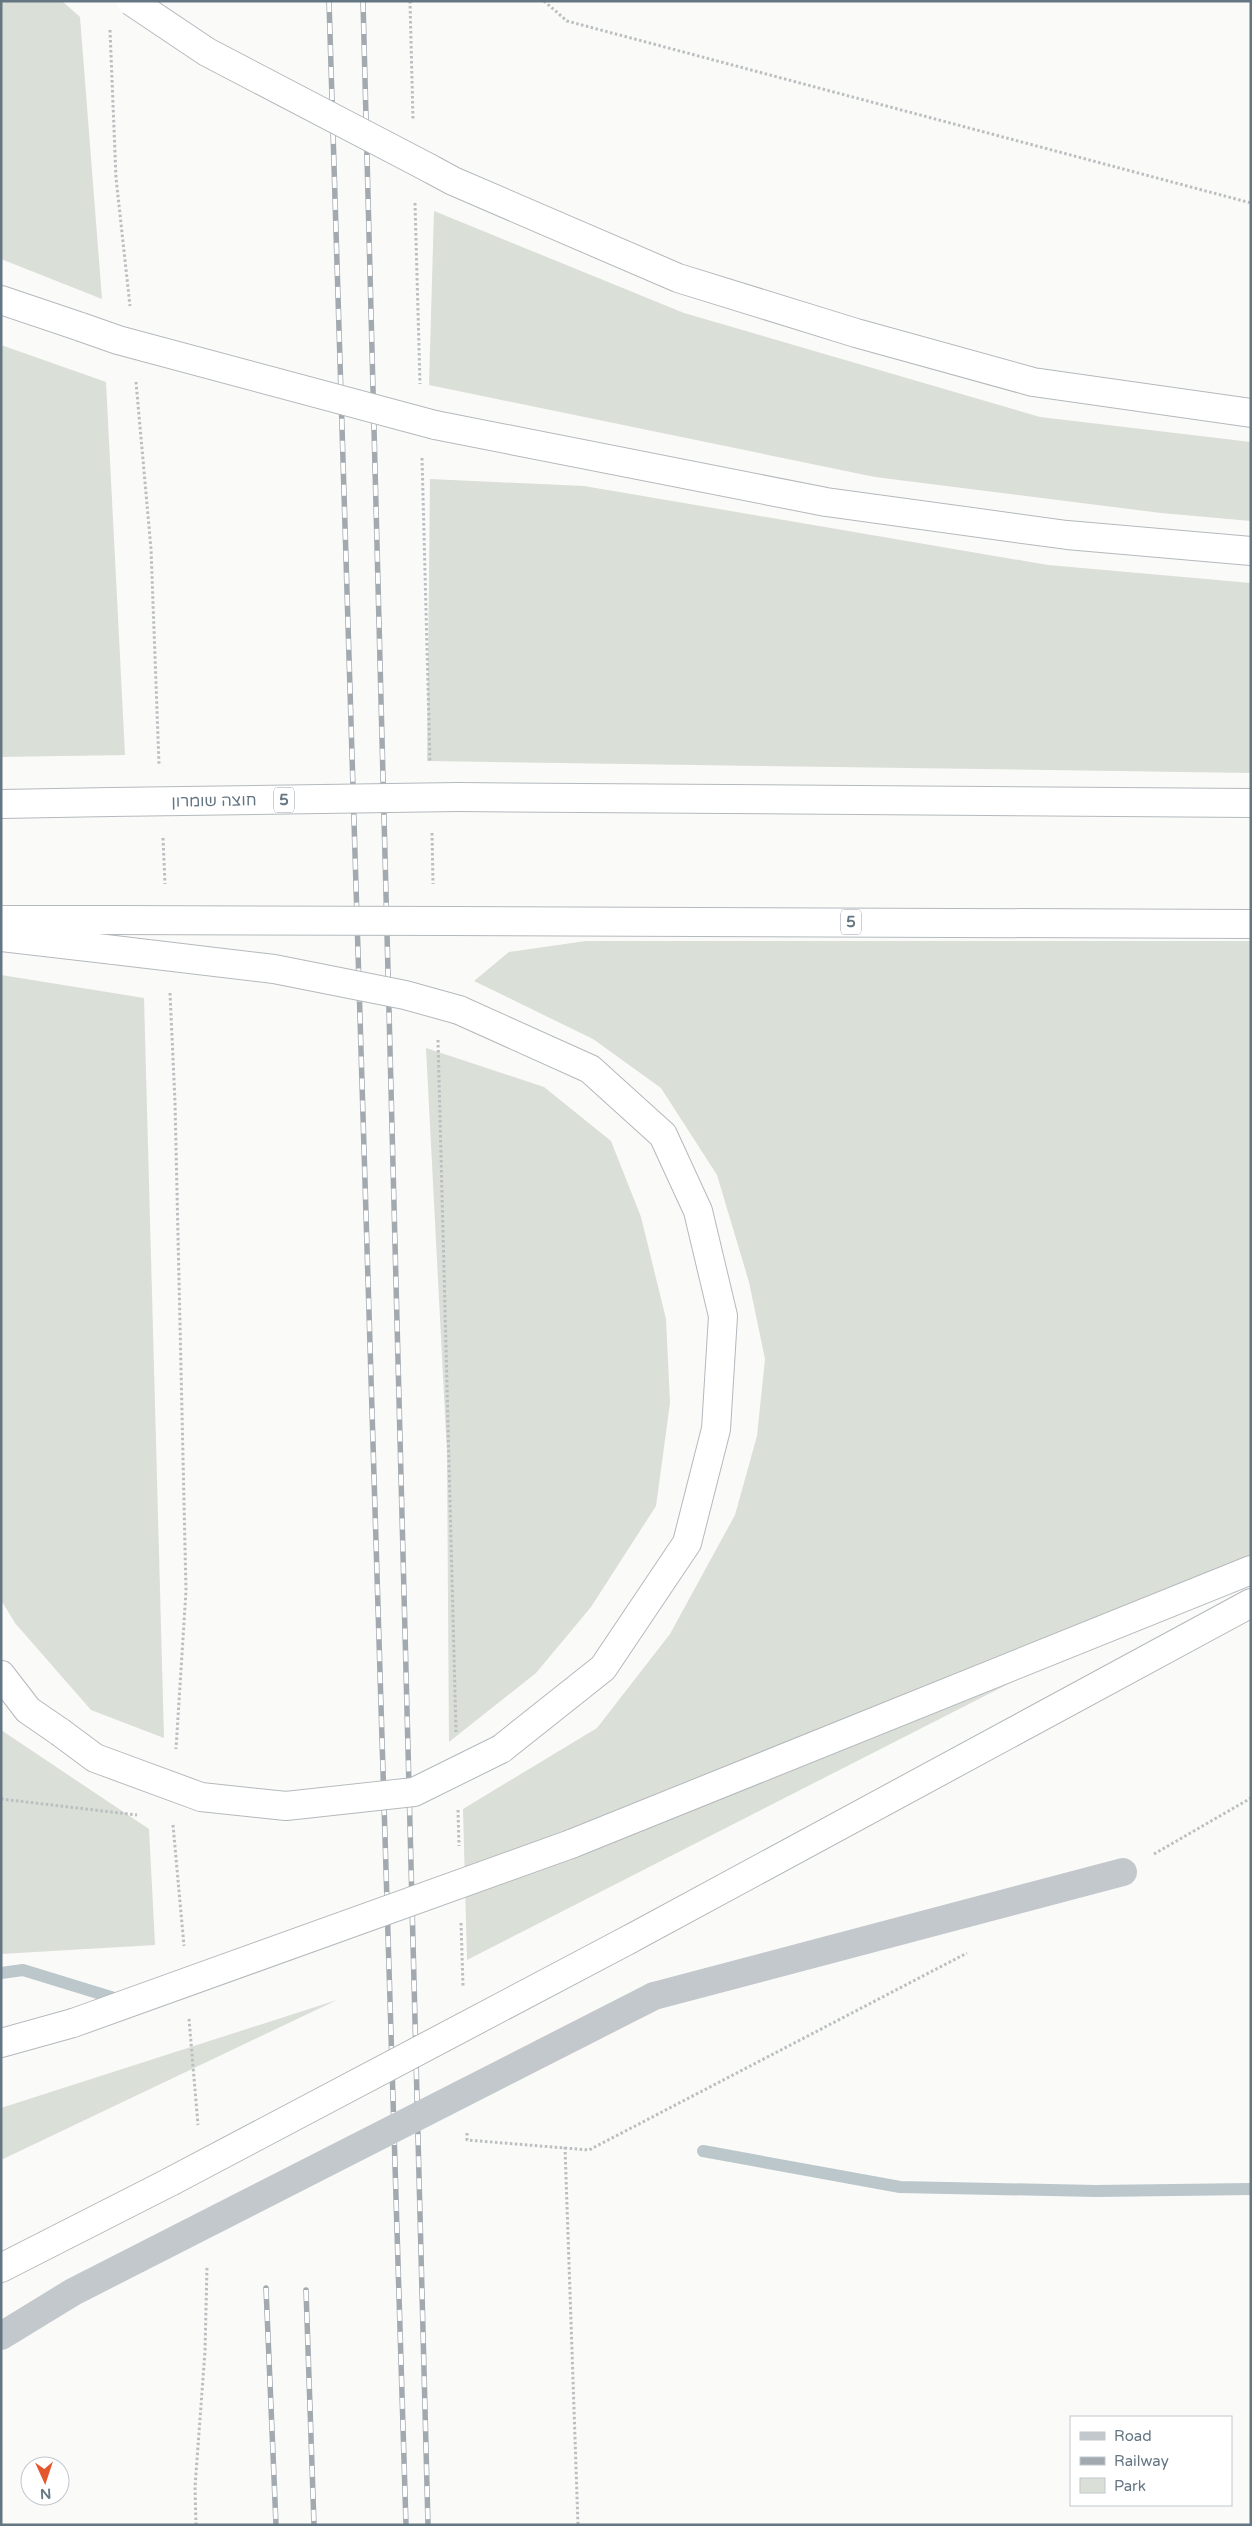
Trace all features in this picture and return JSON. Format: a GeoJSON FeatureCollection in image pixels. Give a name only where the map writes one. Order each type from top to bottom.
{"type":"FeatureCollection","features":[{"type":"Feature","properties":{"kind":"highway"},"geometry":{"type":"LineString","coordinates":[[131,1],[207,52],[453,180],[678,278],[856,333],[1033,382],[1251,413]]}},
{"type":"Feature","properties":{"kind":"highway"},"geometry":{"type":"LineString","coordinates":[[1,300],[118,340],[435,425],[826,502],[1067,535],[1251,551]]}},
{"type":"Feature","properties":{"kind":"highway","name":"חוצה שומרון"},"geometry":{"type":"LineString","coordinates":[[1,804],[458,797],[1251,803]]}},
{"type":"Feature","properties":{"kind":"highway","name":"5"},"geometry":{"type":"LineString","coordinates":[[1,920],[1251,924]]}},
{"type":"Feature","properties":{"kind":"highway"},"geometry":{"type":"LineString","coordinates":[[1,937],[274,969],[405,995],[459,1010],[590,1069],[663,1135],[698,1211],[722,1316],[716,1428],[687,1543],[603,1668],[501,1749],[414,1792],[286,1806],[201,1797],[95,1758],[28,1710],[1,1675]]}},
{"type":"Feature","properties":{"kind":"highway"},"geometry":{"type":"LineString","coordinates":[[1,2043],[73,2023],[571,1844],[1251,1570]]}},
{"type":"Feature","properties":{"kind":"highway"},"geometry":{"type":"LineString","coordinates":[[1,2268],[170,2182],[630,1939],[1251,1603]]}},
{"type":"Feature","properties":{"kind":"lane"},"geometry":{"type":"LineString","coordinates":[[1,2336],[73,2292],[654,1996],[1123,1872]]}},
{"type":"Feature","properties":{"kind":"path"},"geometry":{"type":"LineString","coordinates":[[410,1],[413,121]]}},
{"type":"Feature","properties":{"kind":"path"},"geometry":{"type":"LineString","coordinates":[[544,1],[567,21],[1251,203]]}},
{"type":"Feature","properties":{"kind":"path"},"geometry":{"type":"LineString","coordinates":[[109,21],[116,178],[130,308]]}},
{"type":"Feature","properties":{"kind":"path"},"geometry":{"type":"LineString","coordinates":[[415,201],[420,391]]}},
{"type":"Feature","properties":{"kind":"path"},"geometry":{"type":"LineString","coordinates":[[136,375],[151,549],[160,773]]}},
{"type":"Feature","properties":{"kind":"path"},"geometry":{"type":"LineString","coordinates":[[422,451],[430,771]]}},
{"type":"Feature","properties":{"kind":"path"},"geometry":{"type":"LineString","coordinates":[[432,831],[434,891]]}},
{"type":"Feature","properties":{"kind":"path"},"geometry":{"type":"LineString","coordinates":[[162,833],[165,892]]}},
{"type":"Feature","properties":{"kind":"path"},"geometry":{"type":"LineString","coordinates":[[170,992],[175,1102],[186,1591],[176,1759]]}},
{"type":"Feature","properties":{"kind":"path"},"geometry":{"type":"LineString","coordinates":[[437,1031],[456,1741]]}},
{"type":"Feature","properties":{"kind":"path"},"geometry":{"type":"LineString","coordinates":[[1123,1872],[1251,1798]]}},
{"type":"Feature","properties":{"kind":"path"},"geometry":{"type":"LineString","coordinates":[[1,1799],[144,1815]]}},
{"type":"Feature","properties":{"kind":"path"},"geometry":{"type":"LineString","coordinates":[[458,1801],[459,1850]]}},
{"type":"Feature","properties":{"kind":"path"},"geometry":{"type":"LineString","coordinates":[[172,1818],[184,1956]]}},
{"type":"Feature","properties":{"kind":"path"},"geometry":{"type":"LineString","coordinates":[[461,1920],[463,1990]]}},
{"type":"Feature","properties":{"kind":"path"},"geometry":{"type":"LineString","coordinates":[[467,2130],[467,2140],[590,2150],[974,1950]]}},
{"type":"Feature","properties":{"kind":"path"},"geometry":{"type":"LineString","coordinates":[[188,2011],[199,2134]]}},
{"type":"Feature","properties":{"kind":"path"},"geometry":{"type":"LineString","coordinates":[[565,2147],[578,2525]]}},
{"type":"Feature","properties":{"kind":"path"},"geometry":{"type":"LineString","coordinates":[[196,2525],[194,2487],[205,2351],[207,2257]]}},
{"type":"Feature","properties":{"kind":"green space"},"geometry":{"type":"Polygon","coordinates":[[[1,1],[62,1],[80,17],[102,299],[1,259],[1,1]]]}},
{"type":"Feature","properties":{"kind":"green space"},"geometry":{"type":"Polygon","coordinates":[[[434,211],[684,313],[1040,417],[1251,442],[1251,521],[1161,513],[875,477],[429,385],[434,211]]]}},
{"type":"Feature","properties":{"kind":"green space"},"geometry":{"type":"Polygon","coordinates":[[[1,345],[106,382],[125,755],[1,757],[1,345]]]}},
{"type":"Feature","properties":{"kind":"green space"},"geometry":{"type":"Polygon","coordinates":[[[430,479],[584,486],[1048,565],[1251,583],[1251,773],[427,761],[430,479]]]}},
{"type":"Feature","properties":{"kind":"green space"},"geometry":{"type":"Polygon","coordinates":[[[586,941],[1251,941],[1251,1560],[467,1960],[463,1809],[597,1728],[670,1634],[735,1515],[757,1436],[765,1359],[749,1282],[717,1175],[661,1088],[593,1039],[474,981],[509,952],[586,941]]]}},
{"type":"Feature","properties":{"kind":"green space"},"geometry":{"type":"Polygon","coordinates":[[[1,975],[144,998],[164,1738],[91,1710],[15,1623],[1,1600],[1,975]]]}},
{"type":"Feature","properties":{"kind":"green space"},"geometry":{"type":"Polygon","coordinates":[[[426,1048],[544,1087],[611,1141],[641,1217],[666,1319],[670,1403],[656,1506],[591,1607],[536,1673],[449,1742],[447,1453],[426,1048]]]}},
{"type":"Feature","properties":{"kind":"green space"},"geometry":{"type":"Polygon","coordinates":[[[1,1730],[149,1829],[155,1945],[1,1954],[1,1730]]]}},
{"type":"Feature","properties":{"kind":"green space"},"geometry":{"type":"Polygon","coordinates":[[[337,2000],[1,2160],[1,2108],[337,2000]]]}},
{"type":"Feature","properties":{"kind":"waterway"},"geometry":{"type":"LineString","coordinates":[[1,1973],[23,1970],[124,2001]]}},
{"type":"Feature","properties":{"kind":"waterway"},"geometry":{"type":"LineString","coordinates":[[703,2151],[900,2187],[1096,2191],[1251,2189]]}},
{"type":"Feature","properties":{"kind":"railway"},"geometry":{"type":"LineString","coordinates":[[329,1],[406,2525]]}},
{"type":"Feature","properties":{"kind":"railway"},"geometry":{"type":"LineString","coordinates":[[363,1],[428,2525]]}},
{"type":"Feature","properties":{"kind":"railway"},"geometry":{"type":"LineString","coordinates":[[266,2288],[276,2525]]}},
{"type":"Feature","properties":{"kind":"railway"},"geometry":{"type":"LineString","coordinates":[[306,2290],[314,2525]]}}]}
